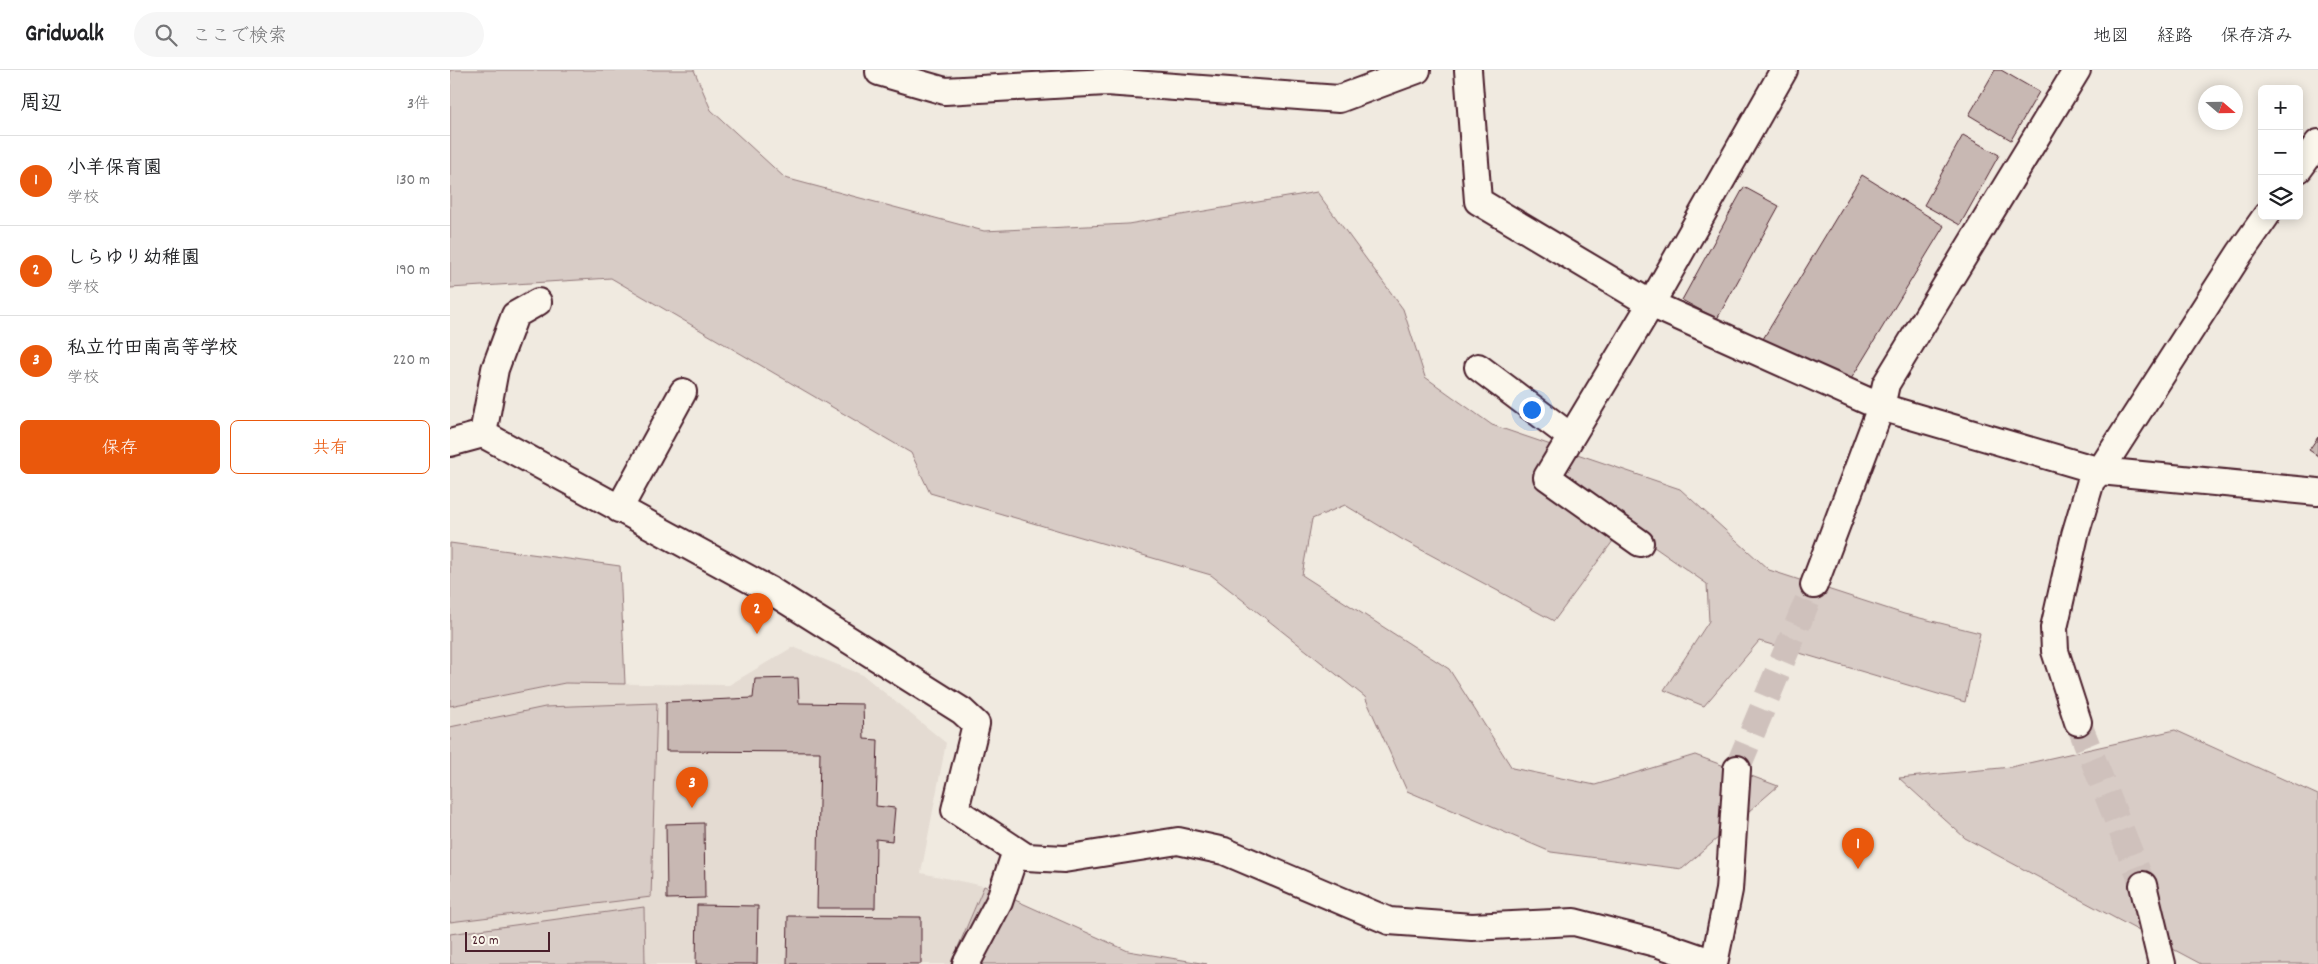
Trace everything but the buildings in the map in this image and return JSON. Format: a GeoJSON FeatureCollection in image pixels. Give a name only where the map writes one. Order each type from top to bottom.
{"type":"FeatureCollection","features":[{"type":"Feature","properties":{"kind":"street"},"geometry":{"type":"LineString","coordinates":[[879,72],[945,91],[1106,82],[1339,100],[1418,70]]}},
{"type":"Feature","properties":{"kind":"street"},"geometry":{"type":"LineString","coordinates":[[1468,70],[1478,201],[1651,304],[1881,406],[2100,470],[2318,492]]}},
{"type":"Feature","properties":{"kind":"street"},"geometry":{"type":"LineString","coordinates":[[1640,544],[1547,477],[1651,304],[1784,70]]}},
{"type":"Feature","properties":{"kind":"street"},"geometry":{"type":"LineString","coordinates":[[1814,585],[1881,406],[1886,384],[2078,70]]}},
{"type":"Feature","properties":{"kind":"street"},"geometry":{"type":"LineString","coordinates":[[2303,164],[2318,143]]}},
{"type":"Feature","properties":{"kind":"street"},"geometry":{"type":"LineString","coordinates":[[2078,722],[2055,651],[2054,628],[2075,535],[2091,481],[2263,220]]}},
{"type":"Feature","properties":{"kind":"street"},"geometry":{"type":"LineString","coordinates":[[483,434],[495,368],[515,315],[538,302]]}},
{"type":"Feature","properties":{"kind":"street"},"geometry":{"type":"LineString","coordinates":[[1478,366],[1571,437]]}},
{"type":"Feature","properties":{"kind":"street"},"geometry":{"type":"LineString","coordinates":[[619,509],[682,392]]}},
{"type":"Feature","properties":{"kind":"street"},"geometry":{"type":"LineString","coordinates":[[450,443],[483,434],[773,592],[962,711],[976,724],[956,810],[1026,857],[1064,859],[1178,841],[1224,851],[1389,921],[1472,927],[1574,922],[1659,944],[1714,964],[1729,890],[1738,769]]}},
{"type":"Feature","properties":{"kind":"street"},"geometry":{"type":"LineString","coordinates":[[966,964],[999,902],[1016,850]]}},
{"type":"Feature","properties":{"kind":"street"},"geometry":{"type":"LineString","coordinates":[[2143,885],[2162,964]]}},
{"type":"Feature","properties":{"kind":"shaded area"},"geometry":{"type":"Polygon","coordinates":[[[450,70],[694,70],[711,110],[785,178],[984,231],[1128,224],[1317,192],[1403,309],[1425,377],[1492,425],[1680,489],[1769,570],[1904,614],[1980,633],[1965,702],[1759,641],[1704,706],[1664,690],[1709,621],[1707,584],[1624,526],[1554,621],[1403,540],[1345,505],[1312,519],[1302,575],[1449,669],[1512,768],[1595,785],[1695,755],[1778,786],[1682,869],[1551,852],[1407,791],[1365,697],[1211,575],[930,493],[911,453],[611,278],[450,288],[450,70]]]}},
{"type":"Feature","properties":{"kind":"shaded area"},"geometry":{"type":"Polygon","coordinates":[[[450,543],[620,566],[625,684],[565,683],[450,706],[450,543]]]}},
{"type":"Feature","properties":{"kind":"shaded area"},"geometry":{"type":"Polygon","coordinates":[[[793,647],[863,675],[946,743],[921,873],[984,886],[951,964],[645,964],[644,907],[450,934],[450,706],[565,683],[729,685],[793,647]]]}},
{"type":"Feature","properties":{"kind":"shaded area"},"geometry":{"type":"Polygon","coordinates":[[[657,703],[651,897],[450,922],[450,727],[545,707],[657,703]]]}},
{"type":"Feature","properties":{"kind":"shaded area"},"geometry":{"type":"Polygon","coordinates":[[[2175,730],[2318,795],[2318,964],[2201,964],[1965,838],[1899,778],[2011,767],[2175,730]]]}},
{"type":"Feature","properties":{"kind":"shaded area"},"geometry":{"type":"Polygon","coordinates":[[[984,886],[1128,951],[1207,964],[951,964],[984,886]]]}},
{"type":"Feature","properties":{"kind":"shaded area"},"geometry":{"type":"Polygon","coordinates":[[[644,907],[645,964],[450,964],[450,934],[644,907]]]}},
{"type":"Feature","properties":{"kind":"tunnel"},"geometry":{"type":"LineString","coordinates":[[1737,769],[1814,585]]}},
{"type":"Feature","properties":{"kind":"tunnel"},"geometry":{"type":"LineString","coordinates":[[2078,722],[2143,885]]}},
{"type":"Feature","properties":{"kind":"place","name":"しらゆり幼稚園"},"geometry":{"type":"Point","coordinates":[757,634]}},
{"type":"Feature","properties":{"kind":"place","name":"私立竹田南高等学校"},"geometry":{"type":"Point","coordinates":[692,808]}},
{"type":"Feature","properties":{"kind":"place","name":"小羊保育園"},"geometry":{"type":"Point","coordinates":[1858,869]}}]}
